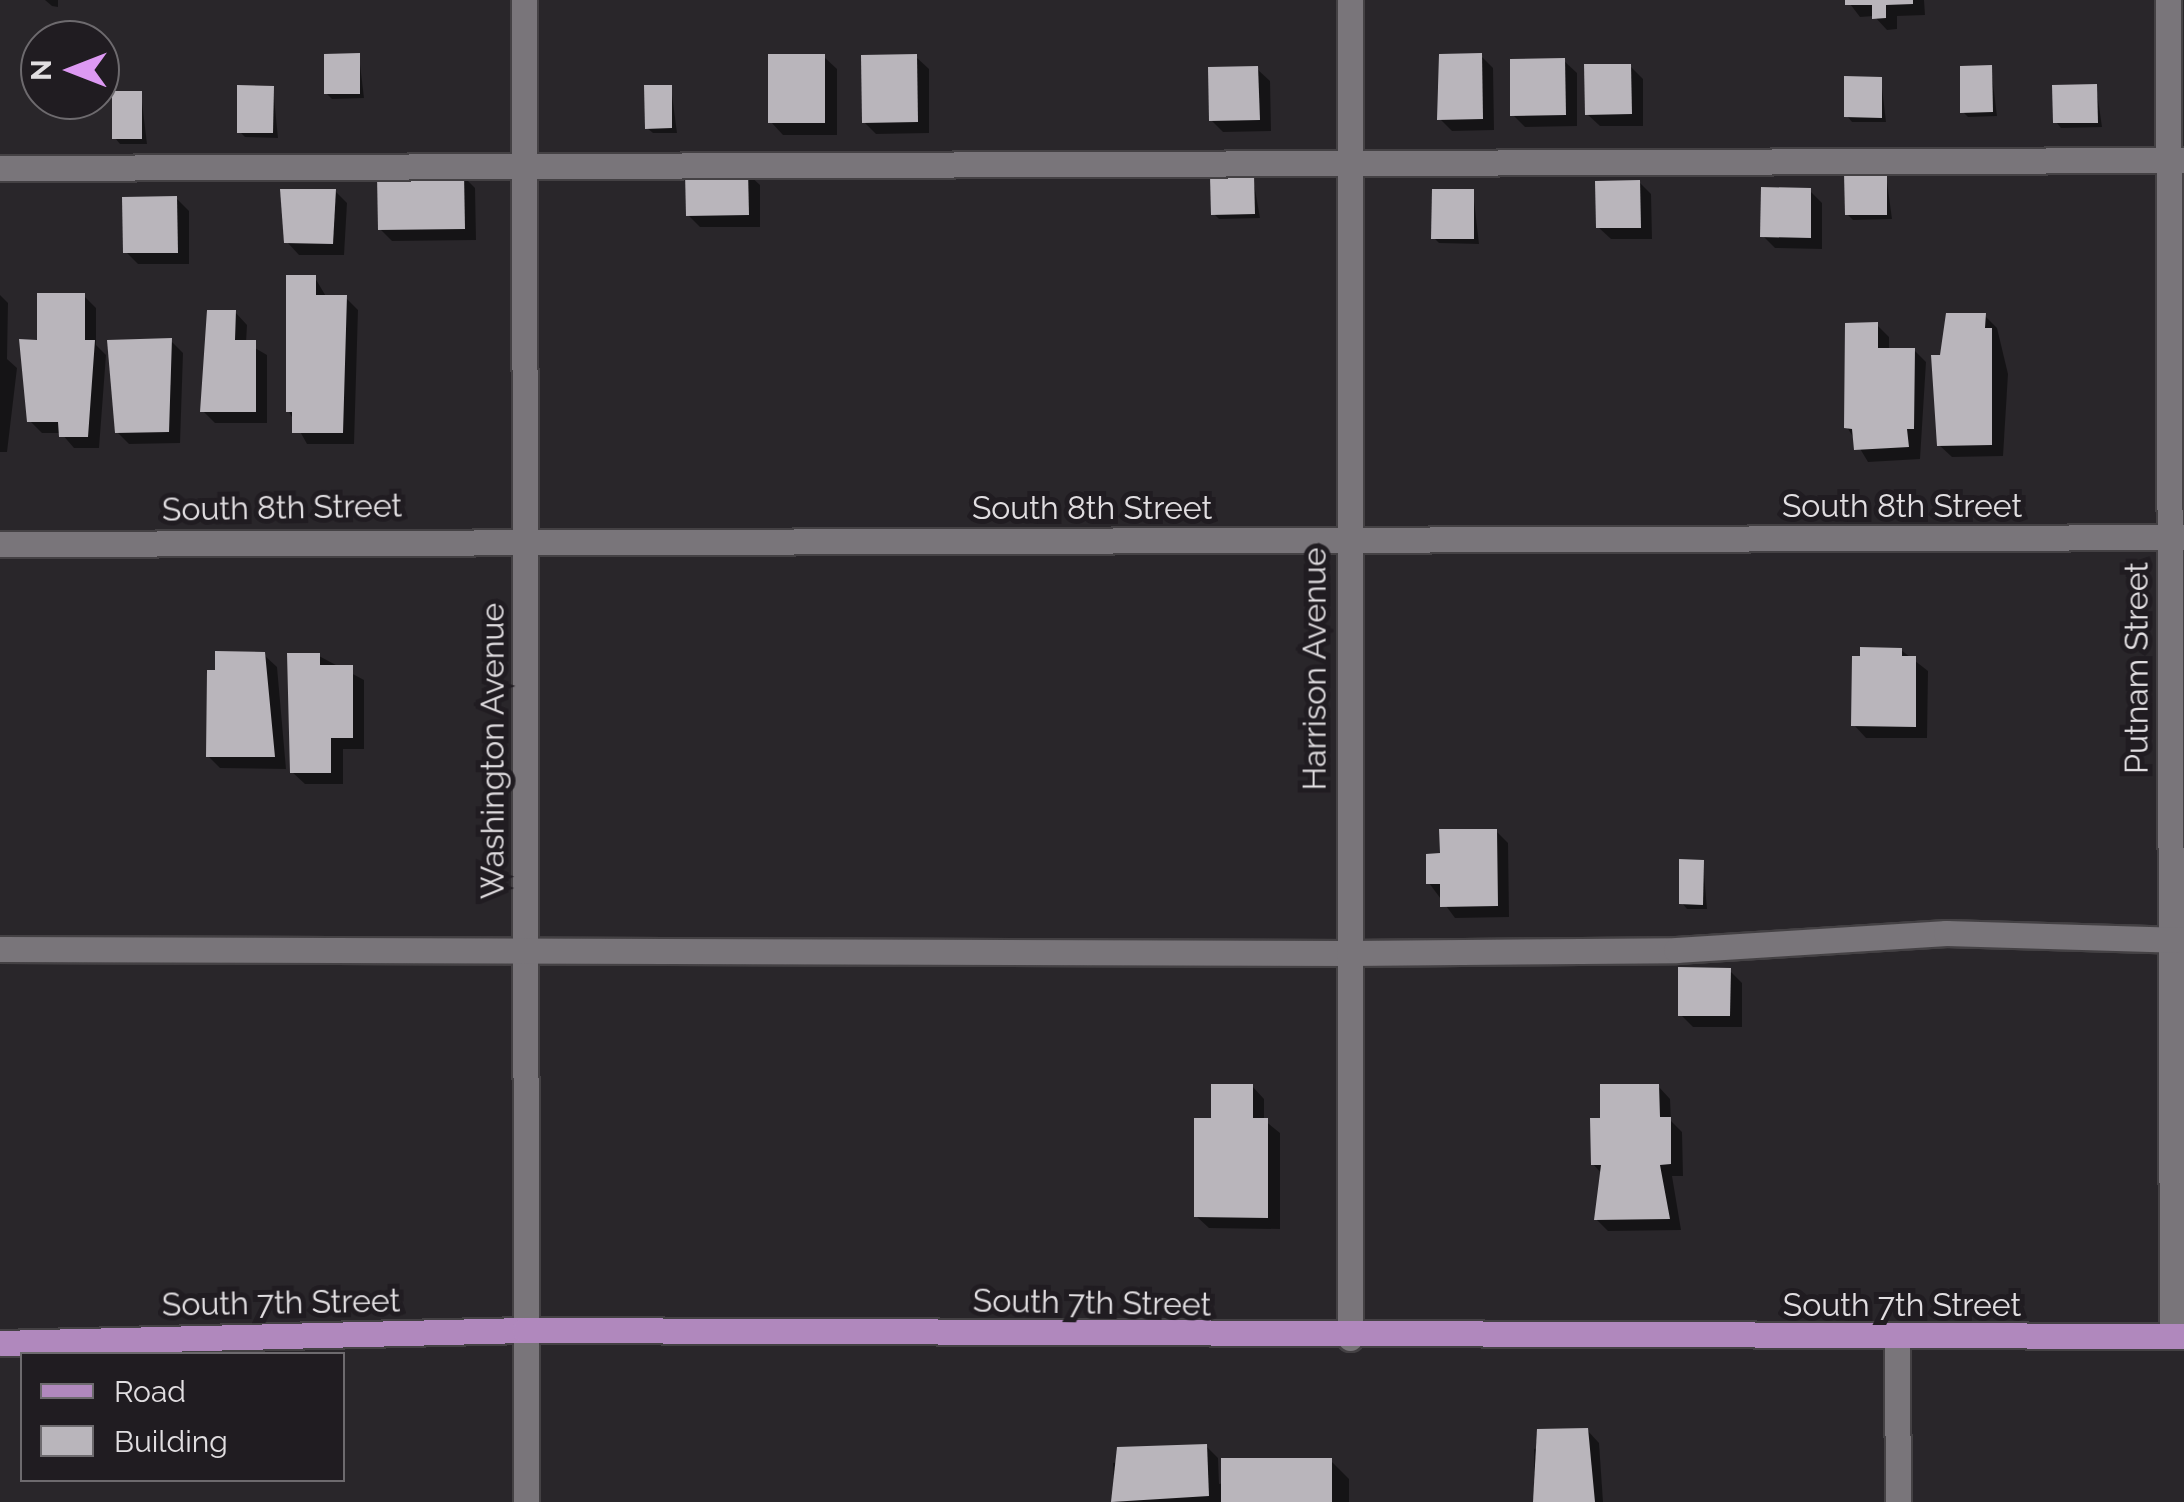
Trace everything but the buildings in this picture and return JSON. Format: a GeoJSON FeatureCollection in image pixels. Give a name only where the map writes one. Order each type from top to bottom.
{"type":"FeatureCollection","features":[{"type":"Feature","properties":{"kind":"main road","name":"South 7th Street"},"geometry":{"type":"LineString","coordinates":[[0,1343],[525,1330],[1350,1338],[2178,1336]]}},
{"type":"Feature","properties":{"kind":"street","name":"Washington Avenue"},"geometry":{"type":"LineString","coordinates":[[524,0],[526,1502]]}},
{"type":"Feature","properties":{"kind":"street","name":"Harrison Avenue"},"geometry":{"type":"LineString","coordinates":[[1350,0],[1350,1338]]}},
{"type":"Feature","properties":{"kind":"street","name":"Putnam Street"},"geometry":{"type":"LineString","coordinates":[[2168,0],[2176,160],[2178,1336]]}},
{"type":"Feature","properties":{"kind":"street"},"geometry":{"type":"LineString","coordinates":[[0,168],[2176,160]]}},
{"type":"Feature","properties":{"kind":"street","name":"South 8th Street"},"geometry":{"type":"LineString","coordinates":[[0,544],[526,538],[1347,542],[2177,537]]}},
{"type":"Feature","properties":{"kind":"street"},"geometry":{"type":"LineString","coordinates":[[0,949],[526,947],[1348,953],[1676,950],[1946,933],[2178,940]]}},
{"type":"Feature","properties":{"kind":"street"},"geometry":{"type":"LineString","coordinates":[[1897,1338],[1898,1502]]}}]}
